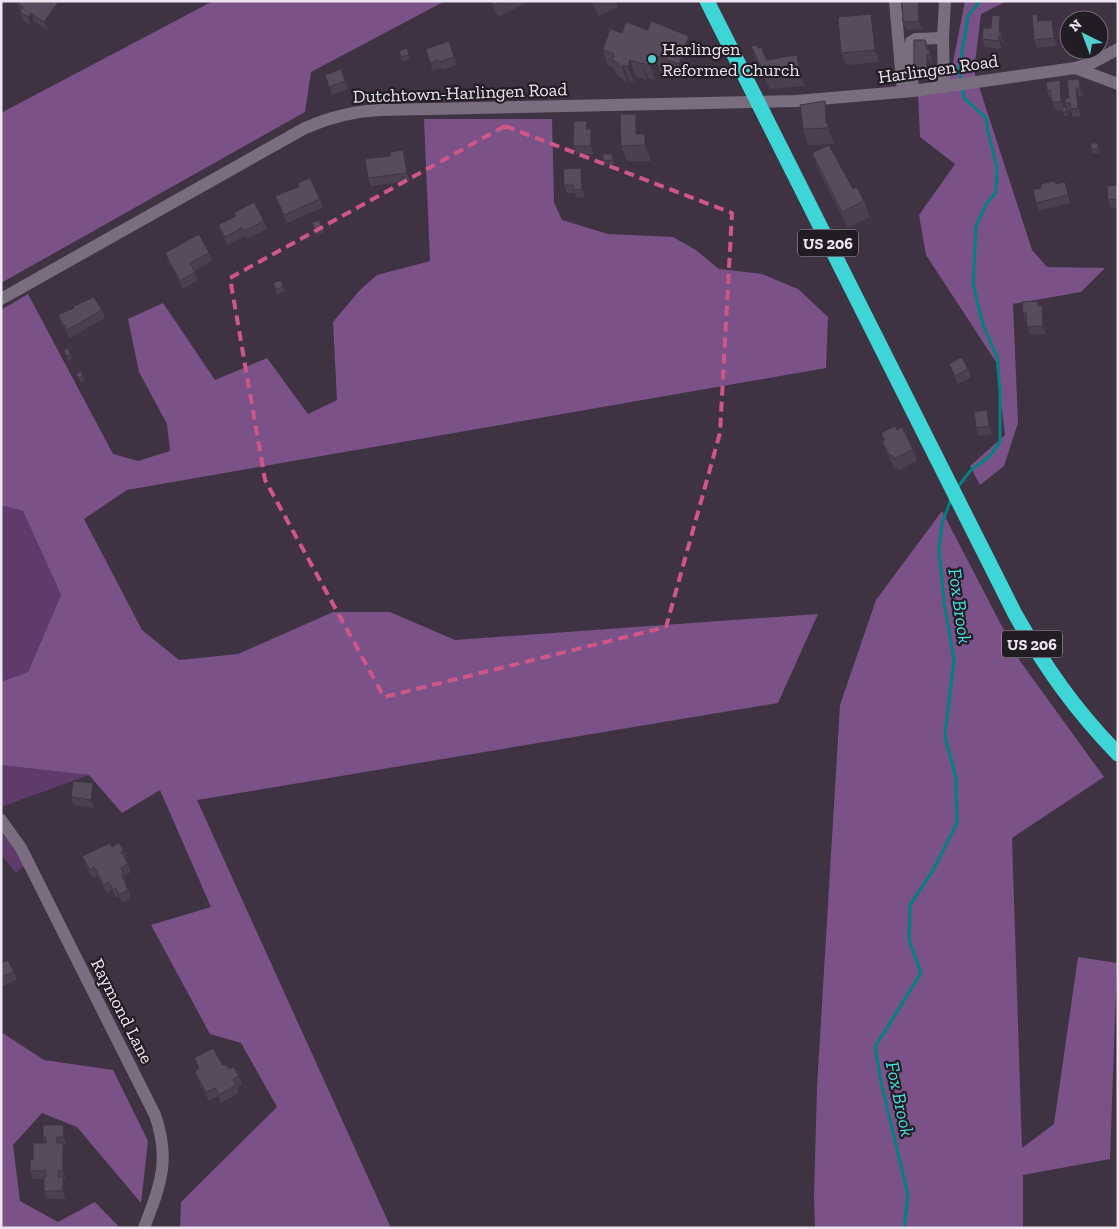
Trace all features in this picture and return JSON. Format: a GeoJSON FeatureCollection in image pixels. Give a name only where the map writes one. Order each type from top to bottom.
{"type":"FeatureCollection","features":[{"type":"Feature","properties":{"kind":"highway","name":"US 206"},"geometry":{"type":"LineString","coordinates":[[707,1],[1015,614],[1044,663],[1077,709],[1118,754]]}},
{"type":"Feature","properties":{"kind":"street"},"geometry":{"type":"LineString","coordinates":[[945,1],[943,38],[947,87]]}},
{"type":"Feature","properties":{"kind":"street"},"geometry":{"type":"LineString","coordinates":[[895,2],[908,92]]}},
{"type":"Feature","properties":{"kind":"street"},"geometry":{"type":"LineString","coordinates":[[908,92],[911,42],[916,39],[943,38]]}},
{"type":"Feature","properties":{"kind":"street","name":"Harlingen Road"},"geometry":{"type":"LineString","coordinates":[[757,103],[908,92],[1075,68],[1092,63],[1118,49]]}},
{"type":"Feature","properties":{"kind":"street"},"geometry":{"type":"LineString","coordinates":[[1075,68],[1118,84]]}},
{"type":"Feature","properties":{"kind":"street","name":"Dutchtown-Harlingen Road"},"geometry":{"type":"LineString","coordinates":[[1,299],[305,128],[336,116],[381,110],[757,103]]}},
{"type":"Feature","properties":{"kind":"street","name":"Raymond Lane"},"geometry":{"type":"LineString","coordinates":[[1,820],[21,848],[155,1115],[162,1137],[163,1167],[160,1184],[144,1228]]}},
{"type":"Feature","properties":{"kind":"highlighted area"},"geometry":{"type":"Polygon","coordinates":[[[505,126],[732,213],[720,433],[666,627],[384,697],[265,480],[230,278],[505,126]]]}},
{"type":"Feature","properties":{"kind":"shaded area"},"geometry":{"type":"Polygon","coordinates":[[[213,1],[445,1],[311,72],[305,112],[1,283],[1,113],[213,1]]]}},
{"type":"Feature","properties":{"kind":"shaded area"},"geometry":{"type":"Polygon","coordinates":[[[965,1],[1007,1],[981,14],[974,71],[1032,250],[1047,267],[1105,268],[1081,292],[1013,304],[1018,423],[1004,466],[980,485],[970,466],[1005,435],[996,362],[926,255],[919,215],[955,164],[920,137],[918,92],[951,73],[965,1]]]}},
{"type":"Feature","properties":{"kind":"shaded area"},"geometry":{"type":"Polygon","coordinates":[[[424,119],[552,119],[554,202],[562,220],[608,234],[673,237],[696,250],[719,269],[762,274],[798,289],[828,317],[826,368],[127,490],[84,519],[142,630],[179,660],[238,654],[333,612],[390,612],[455,640],[818,614],[778,703],[197,800],[391,1228],[180,1228],[181,1202],[277,1107],[241,1043],[210,1034],[151,925],[211,907],[160,790],[122,813],[89,775],[1,765],[1,682],[28,672],[61,595],[23,511],[4,506],[1,507],[1,310],[28,294],[113,454],[138,461],[170,451],[167,424],[139,372],[128,319],[163,303],[215,380],[267,358],[308,414],[337,400],[333,322],[360,290],[377,275],[430,261],[424,119]]]}},
{"type":"Feature","properties":{"kind":"shaded area"},"geometry":{"type":"Polygon","coordinates":[[[4,506],[23,511],[61,595],[28,672],[1,682],[1,507],[4,506]]]}},
{"type":"Feature","properties":{"kind":"shaded area"},"geometry":{"type":"Polygon","coordinates":[[[942,511],[1020,661],[1104,777],[1012,838],[1022,1148],[1054,1124],[1078,957],[1117,963],[1110,1159],[1023,1175],[1023,1228],[815,1228],[817,1087],[840,705],[876,600],[942,511]]]}},
{"type":"Feature","properties":{"kind":"shaded area"},"geometry":{"type":"Polygon","coordinates":[[[1,765],[89,775],[1,807],[1,765]]]}},
{"type":"Feature","properties":{"kind":"shaded area"},"geometry":{"type":"Polygon","coordinates":[[[1,819],[28,862],[16,873],[1,854],[1,819]]]}},
{"type":"Feature","properties":{"kind":"shaded area"},"geometry":{"type":"Polygon","coordinates":[[[1,1032],[44,1060],[113,1070],[148,1141],[141,1203],[77,1127],[42,1113],[13,1145],[20,1201],[58,1222],[95,1202],[120,1228],[1,1228],[1,1032]]]}},
{"type":"Feature","properties":{"kind":"building"},"geometry":{"type":"Polygon","coordinates":[[[19,1],[59,1],[44,22],[31,13],[28,17],[20,12],[23,7],[18,3],[19,1]]]}},
{"type":"Feature","properties":{"kind":"building"},"geometry":{"type":"Polygon","coordinates":[[[492,1],[502,1],[494,5],[492,1]]]}},
{"type":"Feature","properties":{"kind":"building"},"geometry":{"type":"Polygon","coordinates":[[[902,1],[918,1],[919,21],[903,22],[902,1]]]}},
{"type":"Feature","properties":{"kind":"building"},"geometry":{"type":"Polygon","coordinates":[[[871,14],[875,50],[841,53],[838,17],[871,14]]]}},
{"type":"Feature","properties":{"kind":"building"},"geometry":{"type":"Polygon","coordinates":[[[1037,14],[1038,21],[1052,20],[1054,38],[1034,40],[1032,15],[1037,14]]]}},
{"type":"Feature","properties":{"kind":"building"},"geometry":{"type":"Polygon","coordinates":[[[992,15],[1000,16],[999,32],[1001,32],[1001,36],[999,36],[999,41],[982,39],[983,28],[991,28],[992,15]]]}},
{"type":"Feature","properties":{"kind":"building"},"geometry":{"type":"Polygon","coordinates":[[[651,21],[689,36],[679,64],[654,55],[650,65],[630,60],[628,67],[623,65],[622,67],[618,66],[619,63],[612,61],[614,54],[603,50],[610,29],[622,33],[626,22],[648,30],[651,21]]]}},
{"type":"Feature","properties":{"kind":"building"},"geometry":{"type":"Polygon","coordinates":[[[914,40],[925,40],[926,42],[930,55],[927,55],[927,69],[914,70],[914,40]]]}},
{"type":"Feature","properties":{"kind":"building"},"geometry":{"type":"Polygon","coordinates":[[[449,41],[454,57],[430,63],[426,49],[449,41]]]}},
{"type":"Feature","properties":{"kind":"building"},"geometry":{"type":"Polygon","coordinates":[[[757,45],[758,48],[761,47],[767,60],[797,55],[800,74],[766,77],[751,46],[757,45]]]}},
{"type":"Feature","properties":{"kind":"building"},"geometry":{"type":"Polygon","coordinates":[[[407,48],[409,55],[401,57],[399,51],[407,48]]]}},
{"type":"Feature","properties":{"kind":"building"},"geometry":{"type":"Polygon","coordinates":[[[341,69],[345,81],[329,87],[325,75],[341,69]]]}},
{"type":"Feature","properties":{"kind":"building"},"geometry":{"type":"Polygon","coordinates":[[[1079,79],[1080,88],[1076,88],[1078,108],[1071,109],[1070,103],[1065,103],[1065,99],[1069,98],[1067,80],[1079,79]]]}},
{"type":"Feature","properties":{"kind":"building"},"geometry":{"type":"Polygon","coordinates":[[[1060,80],[1061,102],[1052,102],[1050,90],[1047,90],[1046,82],[1060,80]]]}},
{"type":"Feature","properties":{"kind":"building"},"geometry":{"type":"Polygon","coordinates":[[[825,101],[828,128],[803,129],[800,105],[825,101]]]}},
{"type":"Feature","properties":{"kind":"building"},"geometry":{"type":"Polygon","coordinates":[[[1066,107],[1067,112],[1062,112],[1062,108],[1066,107]]]}},
{"type":"Feature","properties":{"kind":"building"},"geometry":{"type":"Polygon","coordinates":[[[620,114],[636,114],[636,134],[645,134],[645,145],[621,146],[620,114]]]}},
{"type":"Feature","properties":{"kind":"building"},"geometry":{"type":"Polygon","coordinates":[[[574,121],[587,121],[586,129],[591,129],[591,146],[573,146],[574,121]]]}},
{"type":"Feature","properties":{"kind":"building"},"geometry":{"type":"Polygon","coordinates":[[[1091,143],[1098,143],[1098,149],[1091,149],[1091,143]]]}},
{"type":"Feature","properties":{"kind":"building"},"geometry":{"type":"Polygon","coordinates":[[[829,145],[853,189],[857,187],[864,201],[842,212],[812,153],[829,145]]]}},
{"type":"Feature","properties":{"kind":"building"},"geometry":{"type":"Polygon","coordinates":[[[403,150],[407,173],[368,178],[365,159],[391,156],[390,152],[403,150]]]}},
{"type":"Feature","properties":{"kind":"building"},"geometry":{"type":"Polygon","coordinates":[[[603,154],[612,154],[613,160],[603,161],[603,154]]]}},
{"type":"Feature","properties":{"kind":"building"},"geometry":{"type":"Polygon","coordinates":[[[581,168],[582,189],[573,190],[573,185],[564,185],[563,169],[581,168]]]}},
{"type":"Feature","properties":{"kind":"building"},"geometry":{"type":"Polygon","coordinates":[[[310,178],[320,199],[284,215],[275,196],[299,187],[298,183],[310,178]]]}},
{"type":"Feature","properties":{"kind":"building"},"geometry":{"type":"Polygon","coordinates":[[[1055,181],[1056,184],[1065,182],[1068,195],[1036,203],[1033,190],[1041,188],[1041,184],[1055,181]]]}},
{"type":"Feature","properties":{"kind":"building"},"geometry":{"type":"Polygon","coordinates":[[[1118,185],[1118,199],[1108,200],[1107,186],[1118,185]]]}},
{"type":"Feature","properties":{"kind":"building"},"geometry":{"type":"Polygon","coordinates":[[[254,202],[264,221],[244,231],[242,228],[225,237],[218,225],[236,216],[234,213],[254,202]]]}},
{"type":"Feature","properties":{"kind":"building"},"geometry":{"type":"Polygon","coordinates":[[[319,220],[322,228],[316,231],[312,223],[319,220]]]}},
{"type":"Feature","properties":{"kind":"building"},"geometry":{"type":"Polygon","coordinates":[[[199,234],[209,253],[190,263],[195,272],[180,281],[165,253],[199,234]]]}},
{"type":"Feature","properties":{"kind":"building"},"geometry":{"type":"Polygon","coordinates":[[[281,280],[283,287],[276,290],[273,283],[281,280]]]}},
{"type":"Feature","properties":{"kind":"building"},"geometry":{"type":"Polygon","coordinates":[[[94,297],[102,310],[67,330],[58,315],[94,297]]]}},
{"type":"Feature","properties":{"kind":"building"},"geometry":{"type":"Polygon","coordinates":[[[1038,301],[1038,306],[1042,305],[1043,326],[1027,327],[1026,313],[1023,313],[1022,302],[1038,301]]]}},
{"type":"Feature","properties":{"kind":"building"},"geometry":{"type":"Polygon","coordinates":[[[68,348],[71,355],[66,356],[64,350],[68,348]]]}},
{"type":"Feature","properties":{"kind":"building"},"geometry":{"type":"Polygon","coordinates":[[[962,357],[968,369],[955,376],[949,364],[962,357]]]}},
{"type":"Feature","properties":{"kind":"building"},"geometry":{"type":"Polygon","coordinates":[[[81,371],[83,376],[79,378],[76,374],[81,371]]]}},
{"type":"Feature","properties":{"kind":"building"},"geometry":{"type":"Polygon","coordinates":[[[987,410],[989,426],[976,428],[974,412],[987,410]]]}},
{"type":"Feature","properties":{"kind":"building"},"geometry":{"type":"Polygon","coordinates":[[[895,426],[897,430],[902,427],[913,449],[894,459],[892,455],[890,456],[882,441],[885,440],[881,433],[895,426]]]}},
{"type":"Feature","properties":{"kind":"building"},"geometry":{"type":"Polygon","coordinates":[[[73,781],[93,783],[91,800],[71,797],[73,781]]]}},
{"type":"Feature","properties":{"kind":"building"},"geometry":{"type":"Polygon","coordinates":[[[110,843],[112,847],[119,843],[124,851],[121,852],[128,864],[121,868],[124,874],[121,875],[128,890],[119,895],[116,888],[113,890],[109,882],[104,885],[94,867],[90,870],[82,856],[110,843]]]}},
{"type":"Feature","properties":{"kind":"building"},"geometry":{"type":"Polygon","coordinates":[[[8,960],[14,972],[1,977],[1,963],[8,960]]]}},
{"type":"Feature","properties":{"kind":"building"},"geometry":{"type":"Polygon","coordinates":[[[213,1048],[222,1064],[229,1069],[234,1067],[239,1076],[233,1079],[236,1085],[219,1095],[215,1088],[206,1093],[195,1072],[199,1068],[194,1058],[213,1048]]]}},
{"type":"Feature","properties":{"kind":"building"},"geometry":{"type":"Polygon","coordinates":[[[43,1125],[63,1125],[64,1137],[57,1137],[57,1143],[63,1143],[63,1171],[58,1170],[58,1177],[63,1177],[63,1191],[44,1191],[46,1171],[30,1171],[30,1160],[33,1160],[33,1143],[46,1143],[46,1137],[43,1137],[43,1125]]]}},
{"type":"Feature","properties":{"kind":"waterway","name":"Fox Brook"},"geometry":{"type":"LineString","coordinates":[[961,81],[959,70],[968,16],[980,1]]}},
{"type":"Feature","properties":{"kind":"waterway","name":"Fox Brook"},"geometry":{"type":"LineString","coordinates":[[957,488],[971,470],[989,457],[1000,442],[1000,391],[997,357],[983,325],[973,284],[976,226],[987,203],[996,192],[997,167],[986,118],[964,98],[962,87]]}},
{"type":"Feature","properties":{"kind":"waterway","name":"Fox Brook"},"geometry":{"type":"LineString","coordinates":[[904,1228],[908,1195],[881,1082],[875,1047],[921,973],[909,940],[910,905],[932,872],[957,823],[956,778],[945,736],[954,660],[944,602],[939,550],[942,523],[952,497]]}},
{"type":"Feature","properties":{"kind":"place","name":"Harlingen Reformed Church"},"geometry":{"type":"Point","coordinates":[652,59]}}]}
